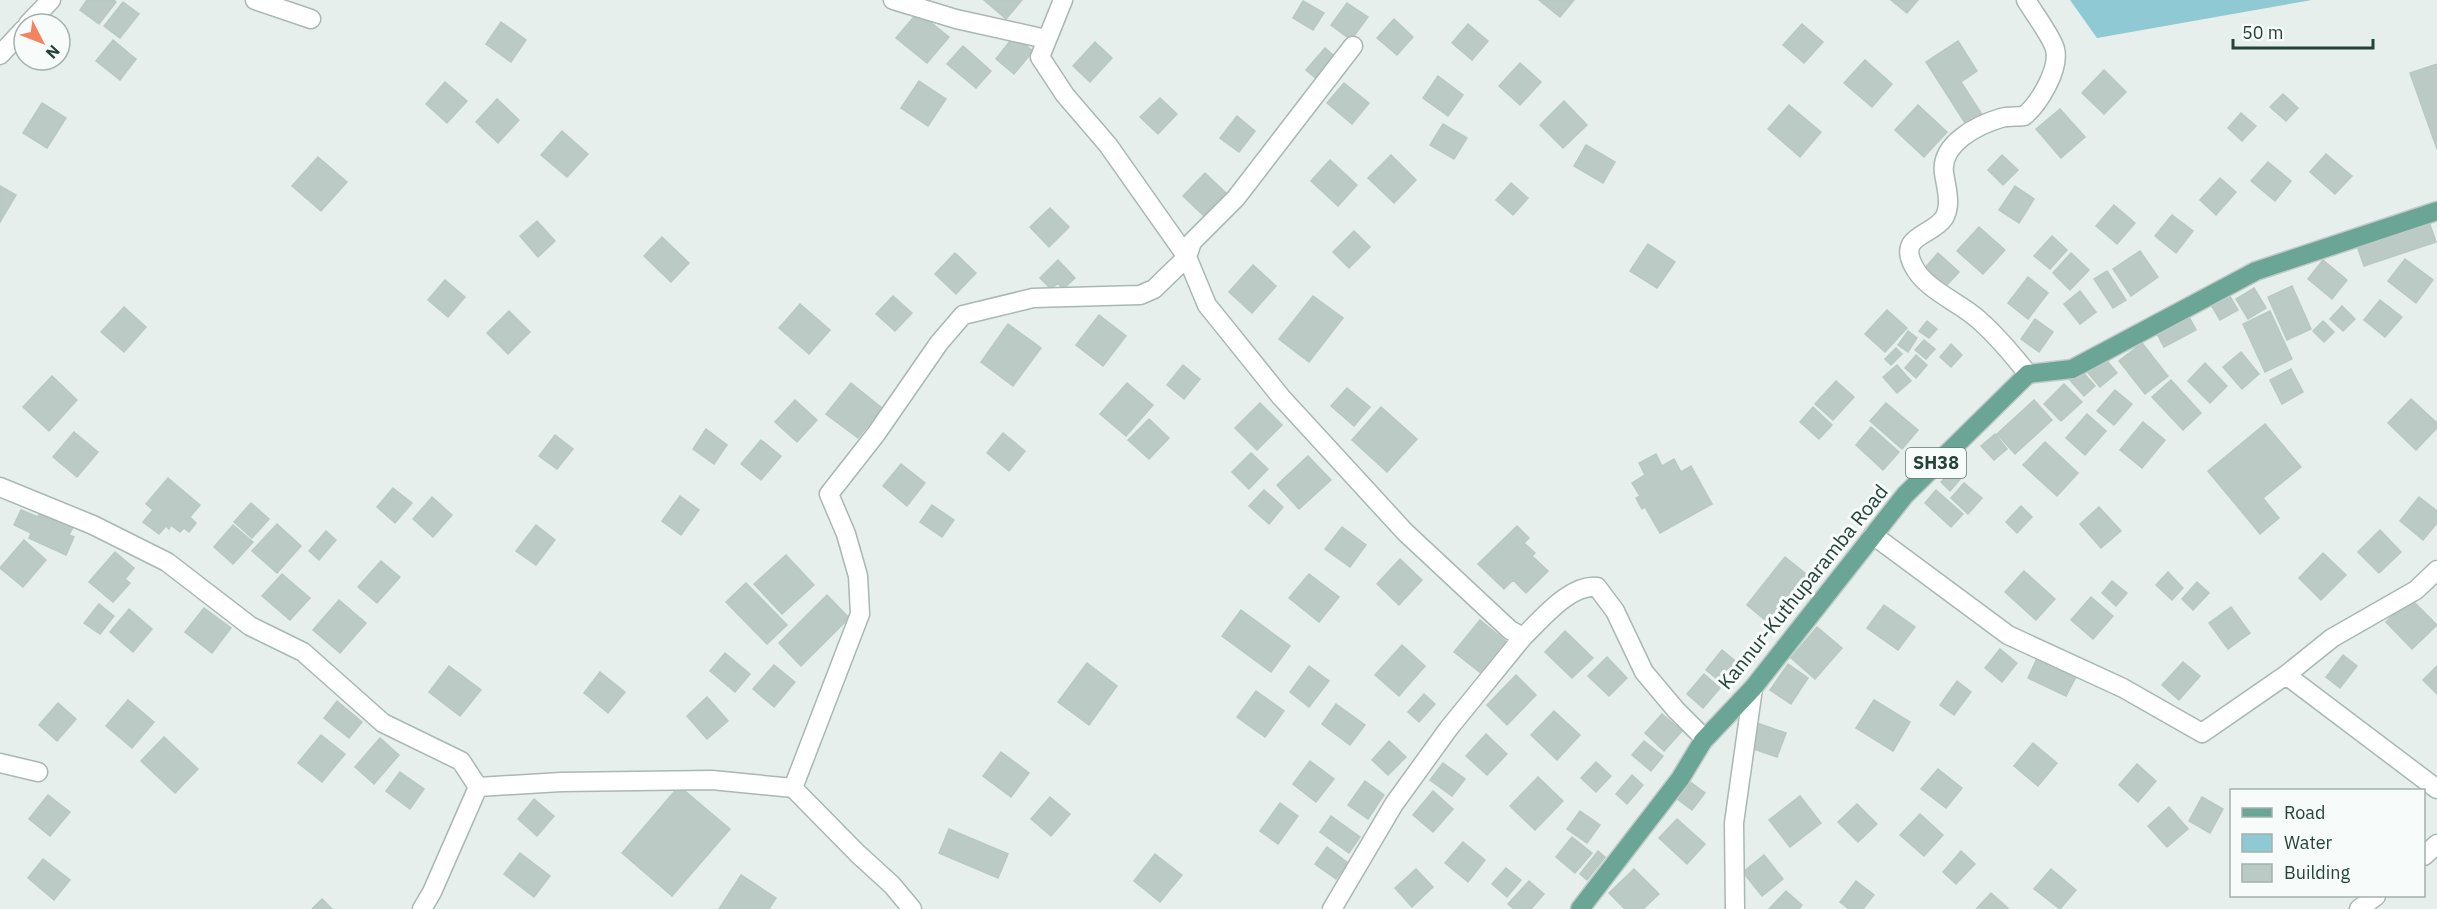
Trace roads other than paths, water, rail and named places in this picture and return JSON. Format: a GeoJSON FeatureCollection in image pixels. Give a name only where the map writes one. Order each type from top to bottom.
{"type":"FeatureCollection","features":[{"type":"Feature","properties":{"kind":"main road"},"geometry":{"type":"LineString","coordinates":[[2028,374],[2072,369],[2256,271],[2437,211]]}},
{"type":"Feature","properties":{"kind":"main road","name":"Kannur-Kuthuparamba Road"},"geometry":{"type":"LineString","coordinates":[[1580,909],[1680,778],[1705,739],[1753,688],[1905,495],[2028,374]]}},
{"type":"Feature","properties":{"kind":"street"},"geometry":{"type":"LineString","coordinates":[[40,12],[51,0]]}},
{"type":"Feature","properties":{"kind":"street"},"geometry":{"type":"LineString","coordinates":[[255,0],[311,19]]}},
{"type":"Feature","properties":{"kind":"street"},"geometry":{"type":"LineString","coordinates":[[893,0],[956,19],[1046,39]]}},
{"type":"Feature","properties":{"kind":"street"},"geometry":{"type":"LineString","coordinates":[[1063,0],[1040,57],[1048,72],[1108,145],[1187,257],[1207,304],[1281,397],[1405,532],[1510,630],[1522,637]]}},
{"type":"Feature","properties":{"kind":"street"},"geometry":{"type":"LineString","coordinates":[[2026,0],[2055,49],[2055,62],[2050,78],[2037,102],[2024,116],[2003,117],[1959,140],[1947,152],[1943,162],[1947,188],[1947,208],[1944,218],[1910,244],[1909,253],[1913,266],[1935,289],[1978,319],[2011,352],[2028,374]]}},
{"type":"Feature","properties":{"kind":"street"},"geometry":{"type":"LineString","coordinates":[[0,55],[12,42]]}},
{"type":"Feature","properties":{"kind":"street"},"geometry":{"type":"LineString","coordinates":[[793,788],[860,614],[858,576],[846,534],[829,494],[876,434],[939,343],[963,315],[1033,298],[1140,295],[1154,289],[1187,257],[1192,242],[1236,198],[1353,46]]}},
{"type":"Feature","properties":{"kind":"street"},"geometry":{"type":"LineString","coordinates":[[0,487],[93,525],[167,562],[250,626],[303,652],[383,723],[462,761],[478,787]]}},
{"type":"Feature","properties":{"kind":"street"},"geometry":{"type":"LineString","coordinates":[[1873,535],[2007,635],[2123,688],[2202,733],[2286,675],[2332,638],[2416,590],[2437,570]]}},
{"type":"Feature","properties":{"kind":"street"},"geometry":{"type":"LineString","coordinates":[[1332,909],[1394,804],[1449,728],[1522,637],[1574,590],[1587,586],[1597,587],[1615,611],[1644,672],[1676,710],[1705,739]]}},
{"type":"Feature","properties":{"kind":"street"},"geometry":{"type":"LineString","coordinates":[[2286,675],[2437,789]]}},
{"type":"Feature","properties":{"kind":"street"},"geometry":{"type":"LineString","coordinates":[[1735,909],[1734,823],[1753,688]]}},
{"type":"Feature","properties":{"kind":"street"},"geometry":{"type":"LineString","coordinates":[[0,763],[38,772]]}},
{"type":"Feature","properties":{"kind":"street"},"geometry":{"type":"LineString","coordinates":[[478,787],[561,782],[712,780],[793,788],[892,885],[912,909]]}},
{"type":"Feature","properties":{"kind":"street"},"geometry":{"type":"LineString","coordinates":[[422,909],[432,892],[478,787]]}},
{"type":"Feature","properties":{"kind":"street"},"geometry":{"type":"LineString","coordinates":[[2425,855],[2437,844]]}},
{"type":"Feature","properties":{"kind":"street"},"geometry":{"type":"LineString","coordinates":[[2359,909],[2375,897]]}},
{"type":"Feature","properties":{"kind":"water"},"geometry":{"type":"Polygon","coordinates":[[[2070,0],[2312,0],[2097,38],[2070,0]]]}}]}
